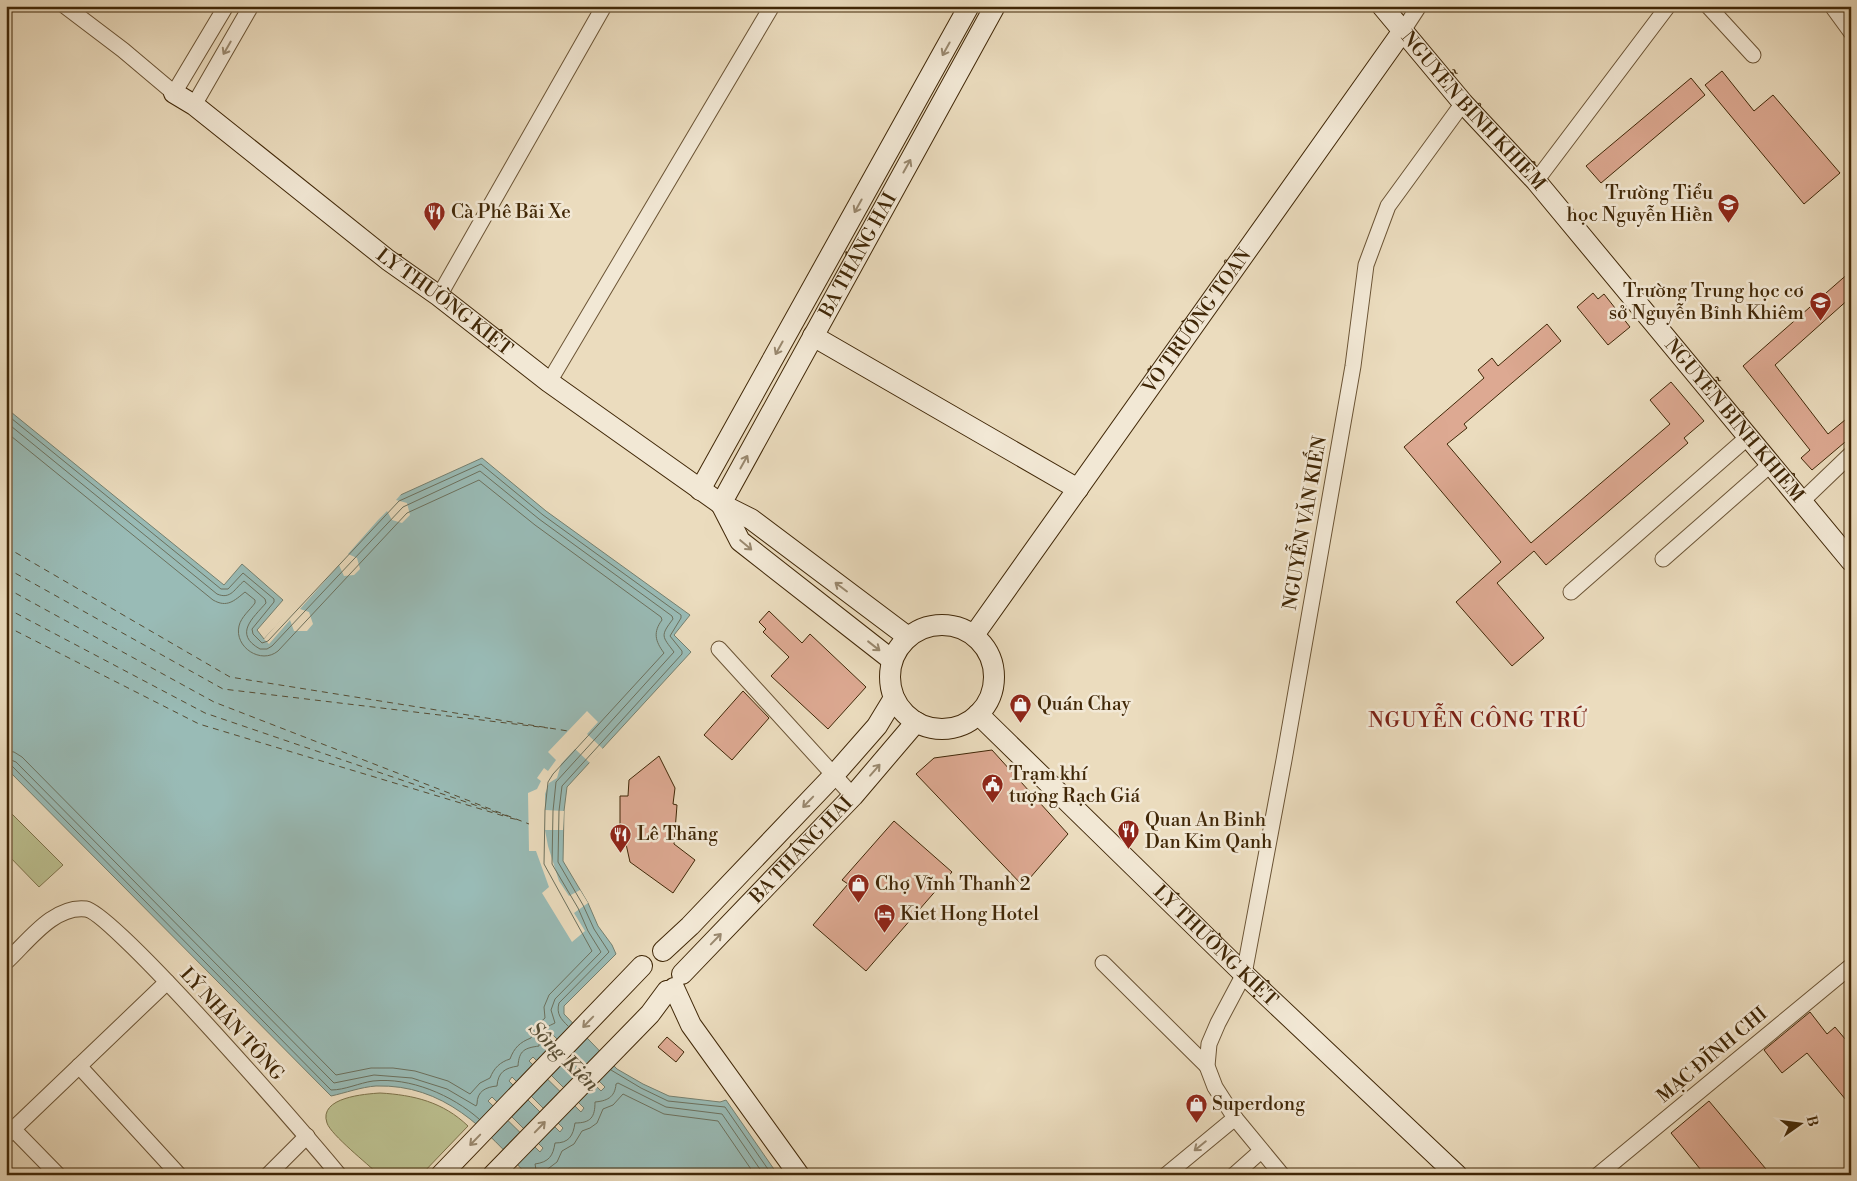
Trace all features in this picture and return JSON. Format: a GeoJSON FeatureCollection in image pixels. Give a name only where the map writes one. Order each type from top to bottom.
{"type":"FeatureCollection","features":[{"type":"Feature","properties":{"kind":"street"},"geometry":{"type":"LineString","coordinates":[[65,6],[124,50],[174,93],[226,6]]}},
{"type":"Feature","properties":{"kind":"street"},"geometry":{"type":"LineString","coordinates":[[194,105],[252,6]]}},
{"type":"Feature","properties":{"kind":"street"},"geometry":{"type":"LineString","coordinates":[[439,296],[604,6]]}},
{"type":"Feature","properties":{"kind":"street"},"geometry":{"type":"LineString","coordinates":[[549,382],[772,6]]}},
{"type":"Feature","properties":{"kind":"street","name":"BA THÁNG HAI"},"geometry":{"type":"LineString","coordinates":[[700,490],[969,6]]}},
{"type":"Feature","properties":{"kind":"street","name":"BA THÁNG HAI"},"geometry":{"type":"LineString","coordinates":[[721,504],[995,6]]}},
{"type":"Feature","properties":{"kind":"street","name":"NGUYỄN BỈNH KHIÊM"},"geometry":{"type":"LineString","coordinates":[[1382,6],[1462,103],[1536,181],[1851,561]]}},
{"type":"Feature","properties":{"kind":"street","name":"VÕ TRƯỜNG TOẢN"},"geometry":{"type":"LineString","coordinates":[[974,636],[1402,32],[1418,6]]}},
{"type":"Feature","properties":{"kind":"street"},"geometry":{"type":"LineString","coordinates":[[1536,181],[1668,6]]}},
{"type":"Feature","properties":{"kind":"street"},"geometry":{"type":"LineString","coordinates":[[1708,6],[1753,55]]}},
{"type":"Feature","properties":{"kind":"street"},"geometry":{"type":"LineString","coordinates":[[1836,8],[1851,32]]}},
{"type":"Feature","properties":{"kind":"street","name":"LÝ THƯỜNG KIỆT"},"geometry":{"type":"LineString","coordinates":[[174,93],[194,105],[388,260],[439,296],[549,382],[700,490],[721,504],[751,519],[908,637]]}},
{"type":"Feature","properties":{"kind":"street","name":"NGUYỄN VĂN KIẾN"},"geometry":{"type":"LineString","coordinates":[[1207,1066],[1209,1044],[1244,974],[1354,366],[1366,265],[1388,206],[1462,103]]}},
{"type":"Feature","properties":{"kind":"street"},"geometry":{"type":"LineString","coordinates":[[912,110],[930,122]]}},
{"type":"Feature","properties":{"kind":"street"},"geometry":{"type":"LineString","coordinates":[[813,336],[1078,489]]}},
{"type":"Feature","properties":{"kind":"street"},"geometry":{"type":"LineString","coordinates":[[1571,592],[1748,437]]}},
{"type":"Feature","properties":{"kind":"street"},"geometry":{"type":"LineString","coordinates":[[1802,501],[1851,454]]}},
{"type":"Feature","properties":{"kind":"street"},"geometry":{"type":"LineString","coordinates":[[1663,559],[1771,464]]}},
{"type":"Feature","properties":{"kind":"street"},"geometry":{"type":"LineString","coordinates":[[721,504],[740,541],[892,660]]}},
{"type":"Feature","properties":{"kind":"street"},"geometry":{"type":"LineString","coordinates":[[941,624],[958,627],[974,636],[986,648],[993,665],[994,683],[989,700],[978,714],[965,724],[949,729],[932,728],[916,722],[904,712],[894,698],[890,679],[892,660],[899,647],[908,637],[923,628],[941,624]]}},
{"type":"Feature","properties":{"kind":"street"},"geometry":{"type":"LineString","coordinates":[[719,649],[853,796]]}},
{"type":"Feature","properties":{"kind":"street","name":"BA THÁNG HAI"},"geometry":{"type":"LineString","coordinates":[[663,951],[690,926],[834,775],[877,726],[894,698]]}},
{"type":"Feature","properties":{"kind":"street","name":"LÝ THƯỜNG KIỆT"},"geometry":{"type":"LineString","coordinates":[[978,714],[1244,974],[1457,1175]]}},
{"type":"Feature","properties":{"kind":"street","name":"BA THÁNG HAI"},"geometry":{"type":"LineString","coordinates":[[493,1175],[650,1014],[674,984],[853,796],[916,722]]}},
{"type":"Feature","properties":{"kind":"street","name":"LÝ NHÂN TÔNG"},"geometry":{"type":"LineString","coordinates":[[6,962],[46,924],[65,912],[87,909],[108,923],[167,982],[340,1175]]}},
{"type":"Feature","properties":{"kind":"street"},"geometry":{"type":"LineString","coordinates":[[448,1168],[642,966],[647,958],[652,954],[663,951],[675,958],[679,963],[674,984],[691,1025],[799,1175]]}},
{"type":"Feature","properties":{"kind":"street"},"geometry":{"type":"LineString","coordinates":[[1103,963],[1207,1066],[1215,1087],[1235,1118],[1282,1175]]}},
{"type":"Feature","properties":{"kind":"street"},"geometry":{"type":"LineString","coordinates":[[642,966],[642,977],[649,988],[655,991],[674,984]]}},
{"type":"Feature","properties":{"kind":"street","name":"MẠC ĐĨNH CHI"},"geometry":{"type":"LineString","coordinates":[[1598,1175],[1851,966]]}},
{"type":"Feature","properties":{"kind":"street"},"geometry":{"type":"LineString","coordinates":[[58,1175],[10,1132],[167,982]]}},
{"type":"Feature","properties":{"kind":"street"},"geometry":{"type":"LineString","coordinates":[[79,1066],[179,1175]]}},
{"type":"Feature","properties":{"kind":"street"},"geometry":{"type":"LineString","coordinates":[[1166,1175],[1235,1118]]}},
{"type":"Feature","properties":{"kind":"street"},"geometry":{"type":"LineString","coordinates":[[268,1175],[307,1136]]}},
{"type":"Feature","properties":{"kind":"street"},"geometry":{"type":"LineString","coordinates":[[1234,1175],[1261,1151]]}},
{"type":"Feature","properties":{"kind":"green space"},"geometry":{"type":"Polygon","coordinates":[[[6,808],[63,865],[39,887],[6,853],[6,808]]]}},
{"type":"Feature","properties":{"kind":"green space"},"geometry":{"type":"Polygon","coordinates":[[[380,1093],[427,1101],[448,1111],[468,1126],[421,1175],[379,1175],[335,1135],[327,1123],[326,1114],[336,1102],[355,1096],[380,1093]]]}},
{"type":"Feature","properties":{"kind":"water","name":"Sông Kiên"},"geometry":{"type":"Polygon","coordinates":[[[6,408],[224,585],[242,564],[283,600],[257,630],[264,639],[396,497],[482,458],[546,511],[690,615],[674,635],[691,652],[567,787],[564,811],[563,861],[588,903],[598,926],[612,945],[616,954],[564,1006],[564,1014],[617,1069],[643,1084],[669,1096],[720,1102],[726,1100],[778,1175],[527,1175],[479,1126],[443,1101],[400,1087],[376,1086],[331,1096],[6,768],[6,408]],[[553,1035],[550,1039],[601,1091],[605,1087],[553,1035]],[[533,1057],[529,1061],[581,1112],[584,1108],[533,1057]],[[512,1077],[509,1081],[560,1132],[563,1128],[512,1077]],[[492,1097],[488,1101],[540,1152],[543,1148],[492,1097]]]}},
{"type":"Feature","properties":{"kind":"pier"},"geometry":{"type":"Polygon","coordinates":[[[404,491],[396,500],[407,503],[410,515],[402,523],[392,520],[387,511],[348,554],[357,558],[360,569],[354,575],[344,576],[339,565],[300,609],[309,612],[313,624],[307,631],[294,631],[290,620],[269,644],[264,639],[322,572],[394,495],[404,491]]]}},
{"type":"Feature","properties":{"kind":"pier"},"geometry":{"type":"Polygon","coordinates":[[[587,711],[598,722],[587,734],[603,749],[590,763],[575,749],[561,764],[557,778],[549,783],[545,794],[545,810],[564,811],[563,830],[545,830],[559,881],[569,896],[580,890],[588,903],[574,913],[585,931],[572,942],[542,893],[549,887],[536,851],[529,851],[528,793],[537,789],[541,781],[537,778],[544,768],[548,771],[556,760],[548,752],[587,711]]]}},
{"type":"Feature","properties":{"kind":"building"},"geometry":{"type":"Polygon","coordinates":[[[1722,71],[1754,111],[1773,95],[1840,173],[1804,204],[1705,85],[1722,71]]]}},
{"type":"Feature","properties":{"kind":"building"},"geometry":{"type":"Polygon","coordinates":[[[1691,78],[1705,95],[1601,183],[1586,166],[1691,78]]]}},
{"type":"Feature","properties":{"kind":"building"},"geometry":{"type":"Polygon","coordinates":[[[1851,271],[1851,297],[1775,365],[1828,434],[1851,415],[1851,437],[1812,470],[1801,458],[1810,450],[1743,366],[1851,271]]]}},
{"type":"Feature","properties":{"kind":"building"},"geometry":{"type":"Polygon","coordinates":[[[1593,293],[1598,299],[1604,294],[1630,327],[1608,345],[1577,307],[1593,293]]]}},
{"type":"Feature","properties":{"kind":"building"},"geometry":{"type":"Polygon","coordinates":[[[1547,324],[1561,341],[1464,424],[1467,428],[1447,444],[1531,543],[1670,424],[1650,400],[1671,382],[1704,421],[1684,438],[1688,443],[1546,565],[1534,551],[1497,583],[1544,638],[1512,666],[1456,602],[1501,562],[1404,447],[1484,378],[1478,370],[1492,358],[1498,366],[1547,324]]]}},
{"type":"Feature","properties":{"kind":"building"},"geometry":{"type":"Polygon","coordinates":[[[769,611],[802,643],[810,634],[866,687],[828,729],[771,676],[789,657],[763,632],[766,629],[759,622],[769,611]]]}},
{"type":"Feature","properties":{"kind":"building"},"geometry":{"type":"Polygon","coordinates":[[[743,691],[769,718],[732,760],[704,735],[743,691]]]}},
{"type":"Feature","properties":{"kind":"building","name":"Trạm khí tượng Rạch Giá"},"geometry":{"type":"Polygon","coordinates":[[[992,750],[1068,834],[1023,886],[916,774],[934,758],[992,750]]]}},
{"type":"Feature","properties":{"kind":"building"},"geometry":{"type":"Polygon","coordinates":[[[659,756],[675,788],[673,804],[677,805],[674,844],[695,860],[673,893],[630,862],[626,844],[620,844],[620,796],[628,796],[629,780],[659,756]]]}},
{"type":"Feature","properties":{"kind":"building"},"geometry":{"type":"Polygon","coordinates":[[[894,821],[952,872],[866,971],[813,925],[848,884],[842,880],[894,821]]]}},
{"type":"Feature","properties":{"kind":"building"},"geometry":{"type":"Polygon","coordinates":[[[1810,1012],[1827,1034],[1835,1027],[1851,1046],[1851,1106],[1807,1053],[1782,1073],[1764,1050],[1810,1012]]]}},
{"type":"Feature","properties":{"kind":"building"},"geometry":{"type":"Polygon","coordinates":[[[667,1037],[684,1052],[676,1062],[658,1047],[667,1037]]]}},
{"type":"Feature","properties":{"kind":"building"},"geometry":{"type":"Polygon","coordinates":[[[1709,1101],[1771,1175],[1705,1175],[1671,1133],[1709,1101]]]}},
{"type":"Feature","properties":{"kind":"ferry route"},"geometry":{"type":"LineString","coordinates":[[6,547],[230,677],[568,731]]}},
{"type":"Feature","properties":{"kind":"ferry route"},"geometry":{"type":"LineString","coordinates":[[6,568],[223,689],[548,728]]}},
{"type":"Feature","properties":{"kind":"ferry route"},"geometry":{"type":"LineString","coordinates":[[6,588],[214,702],[529,824]]}},
{"type":"Feature","properties":{"kind":"ferry route"},"geometry":{"type":"LineString","coordinates":[[6,608],[205,713],[510,817]]}},
{"type":"Feature","properties":{"kind":"ferry route"},"geometry":{"type":"LineString","coordinates":[[6,626],[199,724],[507,817]]}},
{"type":"Feature","properties":{"kind":"ferry route"},"geometry":{"type":"LineString","coordinates":[[510,818],[519,820]]}},
{"type":"Feature","properties":{"kind":"place","name":"Trường Tiểu học Nguyễn Hiền"},"geometry":{"type":"Point","coordinates":[1729,223]}},
{"type":"Feature","properties":{"kind":"place","name":"Cà Phê Bãi Xe"},"geometry":{"type":"Point","coordinates":[435,231]}},
{"type":"Feature","properties":{"kind":"place","name":"Trường Trung học cơ sở Nguyễn Bỉnh Khiêm"},"geometry":{"type":"Point","coordinates":[1820,321]}},
{"type":"Feature","properties":{"kind":"place","name":"Quán Chay"},"geometry":{"type":"Point","coordinates":[1021,723]}},
{"type":"Feature","properties":{"kind":"place","name":"Trạm khí tượng Rạch Giá"},"geometry":{"type":"Point","coordinates":[993,804]}},
{"type":"Feature","properties":{"kind":"place","name":"Quan An Binh Dan Kim Qanh"},"geometry":{"type":"Point","coordinates":[1129,850]}},
{"type":"Feature","properties":{"kind":"place","name":"Lê Thāng"},"geometry":{"type":"Point","coordinates":[621,853]}},
{"type":"Feature","properties":{"kind":"place","name":"Chợ Vĩnh Thanh 2"},"geometry":{"type":"Point","coordinates":[859,903]}},
{"type":"Feature","properties":{"kind":"place","name":"Kiet Hong Hotel"},"geometry":{"type":"Point","coordinates":[884,933]}},
{"type":"Feature","properties":{"kind":"place","name":"Superdong"},"geometry":{"type":"Point","coordinates":[1196,1123]}},
{"type":"Feature","properties":{"kind":"district","name":"NGUYỄN CÔNG TRỨ"},"geometry":{"type":"Point","coordinates":[1478,721]}}]}
